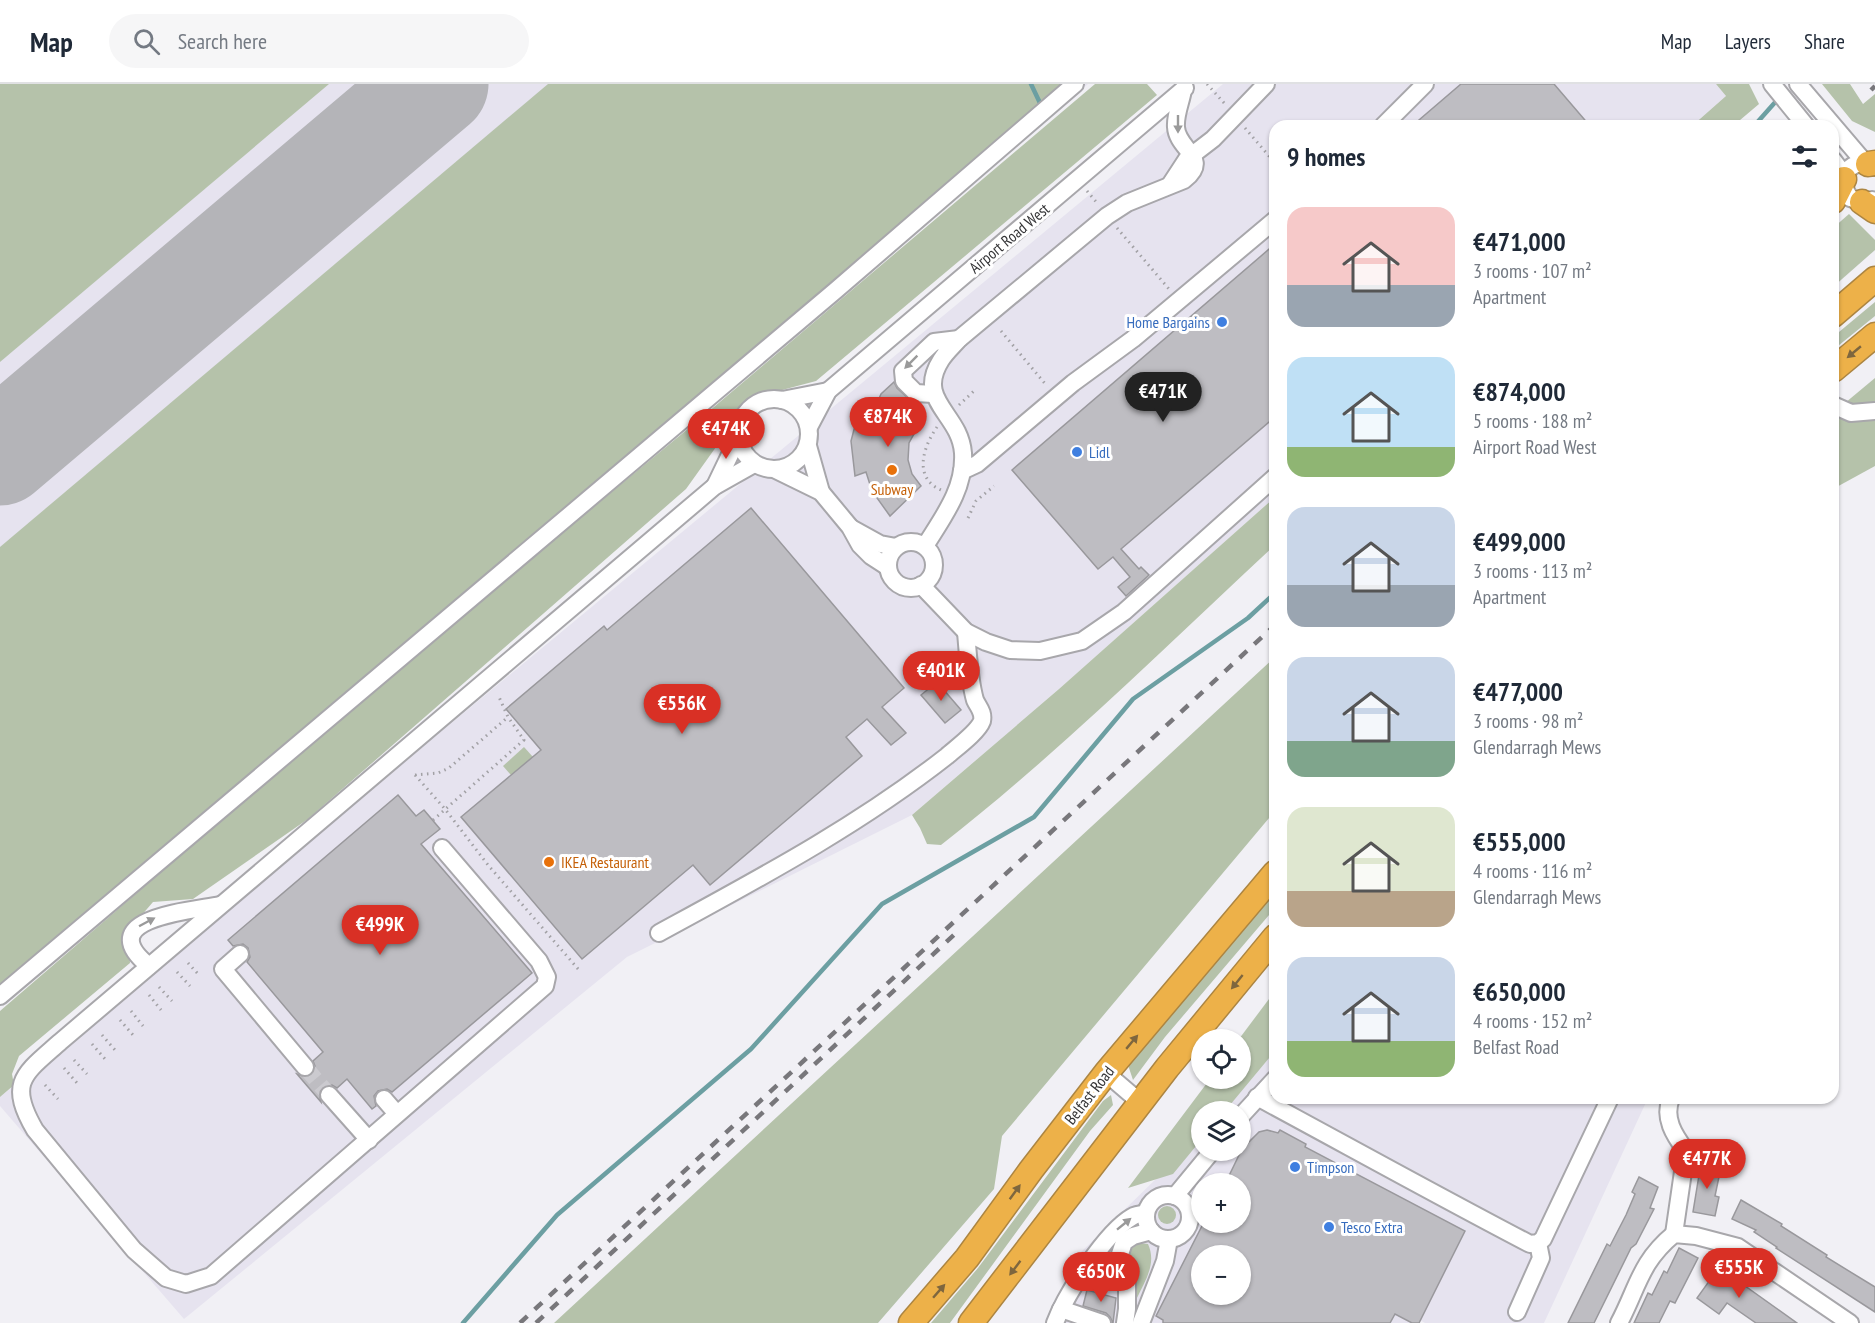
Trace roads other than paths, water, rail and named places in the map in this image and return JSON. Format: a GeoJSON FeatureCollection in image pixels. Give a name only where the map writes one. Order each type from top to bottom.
{"type":"FeatureCollection","features":[{"type":"Feature","properties":{"kind":"highway"},"geometry":{"type":"LineString","coordinates":[[1839,310],[1875,279]]}},
{"type":"Feature","properties":{"kind":"highway"},"geometry":{"type":"LineString","coordinates":[[1839,365],[1875,335]]}},
{"type":"Feature","properties":{"kind":"highway","name":"Belfast Road"},"geometry":{"type":"LineString","coordinates":[[911,1323],[967,1258],[1106,1073],[1269,880]]}},
{"type":"Feature","properties":{"kind":"highway"},"geometry":{"type":"LineString","coordinates":[[971,1323],[1167,1068],[1269,944]]}},
{"type":"Feature","properties":{"kind":"highway"},"geometry":{"type":"LineString","coordinates":[[985,1323],[992,1298]]}},
{"type":"Feature","properties":{"kind":"street"},"geometry":{"type":"LineString","coordinates":[[0,996],[826,299],[1075,84]]}},
{"type":"Feature","properties":{"kind":"street"},"geometry":{"type":"LineString","coordinates":[[925,546],[956,494],[962,471],[963,451],[958,432],[933,394],[933,376],[941,360],[959,339],[1107,216],[1127,203],[1170,184],[1178,170],[1194,160],[1266,84]]}},
{"type":"Feature","properties":{"kind":"street"},"geometry":{"type":"LineString","coordinates":[[1389,120],[1425,84]]}},
{"type":"Feature","properties":{"kind":"street"},"geometry":{"type":"LineString","coordinates":[[1773,85],[1801,120]]}},
{"type":"Feature","properties":{"kind":"street"},"geometry":{"type":"LineString","coordinates":[[1187,87],[1176,128],[1178,137],[1194,160]]}},
{"type":"Feature","properties":{"kind":"street","name":"Airport Road West"},"geometry":{"type":"LineString","coordinates":[[809,427],[828,392],[1187,87]]}},
{"type":"Feature","properties":{"kind":"street"},"geometry":{"type":"LineString","coordinates":[[1801,88],[1830,120]]}},
{"type":"Feature","properties":{"kind":"street"},"geometry":{"type":"LineString","coordinates":[[1839,129],[1871,164]]}},
{"type":"Feature","properties":{"kind":"street"},"geometry":{"type":"LineString","coordinates":[[1871,164],[1851,167],[1841,172],[1850,198],[1871,204]]}},
{"type":"Feature","properties":{"kind":"street"},"geometry":{"type":"LineString","coordinates":[[962,471],[976,464],[1056,396],[1111,356],[1269,225]]}},
{"type":"Feature","properties":{"kind":"street"},"geometry":{"type":"LineString","coordinates":[[933,394],[916,393],[904,381],[903,370],[934,342],[959,339]]}},
{"type":"Feature","properties":{"kind":"street"},"geometry":{"type":"LineString","coordinates":[[821,492],[776,470],[754,464],[741,447],[739,436],[744,415],[761,401],[782,400],[828,392]]}},
{"type":"Feature","properties":{"kind":"street"},"geometry":{"type":"LineString","coordinates":[[782,400],[800,409],[809,427],[808,446],[821,492],[850,527],[860,545],[871,556],[888,567],[894,580],[900,585],[914,587],[921,585],[932,574],[934,567],[933,559],[925,546],[910,542],[896,547],[892,552],[888,567]]}},
{"type":"Feature","properties":{"kind":"street"},"geometry":{"type":"LineString","coordinates":[[1839,408],[1851,413],[1875,411]]}},
{"type":"Feature","properties":{"kind":"street"},"geometry":{"type":"LineString","coordinates":[[715,486],[739,436]]}},
{"type":"Feature","properties":{"kind":"street"},"geometry":{"type":"LineString","coordinates":[[776,470],[787,468],[797,462],[808,446]]}},
{"type":"Feature","properties":{"kind":"street"},"geometry":{"type":"LineString","coordinates":[[442,848],[539,961],[547,982],[540,992],[211,1276],[186,1284],[166,1278],[134,1250],[35,1130],[27,1116],[20,1093],[21,1082],[28,1072],[149,966],[715,486],[754,464]]}},
{"type":"Feature","properties":{"kind":"street"},"geometry":{"type":"LineString","coordinates":[[921,585],[966,632],[986,642],[1010,650],[1040,651],[1082,641],[1124,612],[1269,482]]}},
{"type":"Feature","properties":{"kind":"street"},"geometry":{"type":"LineString","coordinates":[[850,527],[880,543],[896,547]]}},
{"type":"Feature","properties":{"kind":"street"},"geometry":{"type":"LineString","coordinates":[[659,933],[770,873],[904,790],[962,743],[981,723],[983,714],[975,701],[966,632]]}},
{"type":"Feature","properties":{"kind":"street"},"geometry":{"type":"LineString","coordinates":[[149,966],[139,958],[132,947],[131,938],[134,930],[141,923],[167,913],[223,904]]}},
{"type":"Feature","properties":{"kind":"street"},"geometry":{"type":"LineString","coordinates":[[240,954],[223,969],[305,1067]]}},
{"type":"Feature","properties":{"kind":"street"},"geometry":{"type":"LineString","coordinates":[[1106,1073],[1141,1102]]}},
{"type":"Feature","properties":{"kind":"street"},"geometry":{"type":"LineString","coordinates":[[1251,1104],[1269,1085]]}},
{"type":"Feature","properties":{"kind":"street"},"geometry":{"type":"LineString","coordinates":[[329,1095],[369,1140]]}},
{"type":"Feature","properties":{"kind":"street"},"geometry":{"type":"LineString","coordinates":[[1257,1097],[1269,1103]]}},
{"type":"Feature","properties":{"kind":"street"},"geometry":{"type":"LineString","coordinates":[[384,1099],[398,1114]]}},
{"type":"Feature","properties":{"kind":"street"},"geometry":{"type":"LineString","coordinates":[[1270,1104],[1530,1244],[1538,1243],[1543,1239],[1607,1104]]}},
{"type":"Feature","properties":{"kind":"street"},"geometry":{"type":"LineString","coordinates":[[1619,1323],[1637,1279],[1657,1248],[1674,1234],[1686,1151],[1672,1132],[1668,1104]]}},
{"type":"Feature","properties":{"kind":"street"},"geometry":{"type":"LineString","coordinates":[[1175,1196],[1204,1161]]}},
{"type":"Feature","properties":{"kind":"street"},"geometry":{"type":"LineString","coordinates":[[1169,1195],[1175,1196],[1186,1205],[1190,1219],[1184,1232],[1169,1239],[1158,1237],[1151,1231],[1146,1214],[1148,1207],[1156,1198],[1169,1195]]}},
{"type":"Feature","properties":{"kind":"street"},"geometry":{"type":"LineString","coordinates":[[1102,1323],[1058,1316],[1090,1263],[1118,1227],[1134,1215],[1146,1214]]}},
{"type":"Feature","properties":{"kind":"street"},"geometry":{"type":"LineString","coordinates":[[1125,1323],[1128,1309],[1127,1273],[1120,1254],[1124,1242],[1133,1236],[1151,1231]]}},
{"type":"Feature","properties":{"kind":"street"},"geometry":{"type":"LineString","coordinates":[[1674,1234],[1696,1236],[1738,1247],[1850,1323]]}},
{"type":"Feature","properties":{"kind":"street"},"geometry":{"type":"LineString","coordinates":[[1141,1323],[1165,1261],[1169,1239]]}},
{"type":"Feature","properties":{"kind":"street"},"geometry":{"type":"LineString","coordinates":[[1517,1312],[1541,1258],[1538,1243]]}},
{"type":"Feature","properties":{"kind":"waterway"},"geometry":{"type":"LineString","coordinates":[[1031,84],[1040,103]]}},
{"type":"Feature","properties":{"kind":"waterway"},"geometry":{"type":"LineString","coordinates":[[1759,120],[1778,99]]}},
{"type":"Feature","properties":{"kind":"waterway"},"geometry":{"type":"LineString","coordinates":[[463,1323],[557,1215],[751,1049],[882,904],[1034,817],[1133,699],[1248,618],[1269,599]]}},
{"type":"Feature","properties":{"kind":"tunnel"},"geometry":{"type":"LineString","coordinates":[[305,1067],[329,1095]]}},
{"type":"Feature","properties":{"kind":"railway"},"geometry":{"type":"LineString","coordinates":[[1871,90],[1875,86]]}},
{"type":"Feature","properties":{"kind":"railway"},"geometry":{"type":"LineString","coordinates":[[520,1323],[1269,631]]}},
{"type":"Feature","properties":{"kind":"railway"},"geometry":{"type":"LineString","coordinates":[[536,1323],[956,933]]}},
{"type":"Feature","properties":{"kind":"place","name":"Home Bargains"},"geometry":{"type":"Point","coordinates":[1222,322]}},
{"type":"Feature","properties":{"kind":"place","name":"Lidl"},"geometry":{"type":"Point","coordinates":[1077,452]}},
{"type":"Feature","properties":{"kind":"place","name":"Subway"},"geometry":{"type":"Point","coordinates":[892,470]}},
{"type":"Feature","properties":{"kind":"place","name":"IKEA Restaurant"},"geometry":{"type":"Point","coordinates":[549,862]}},
{"type":"Feature","properties":{"kind":"place","name":"Timpson"},"geometry":{"type":"Point","coordinates":[1295,1167]}},
{"type":"Feature","properties":{"kind":"place","name":"Tesco Extra"},"geometry":{"type":"Point","coordinates":[1329,1227]}}]}
